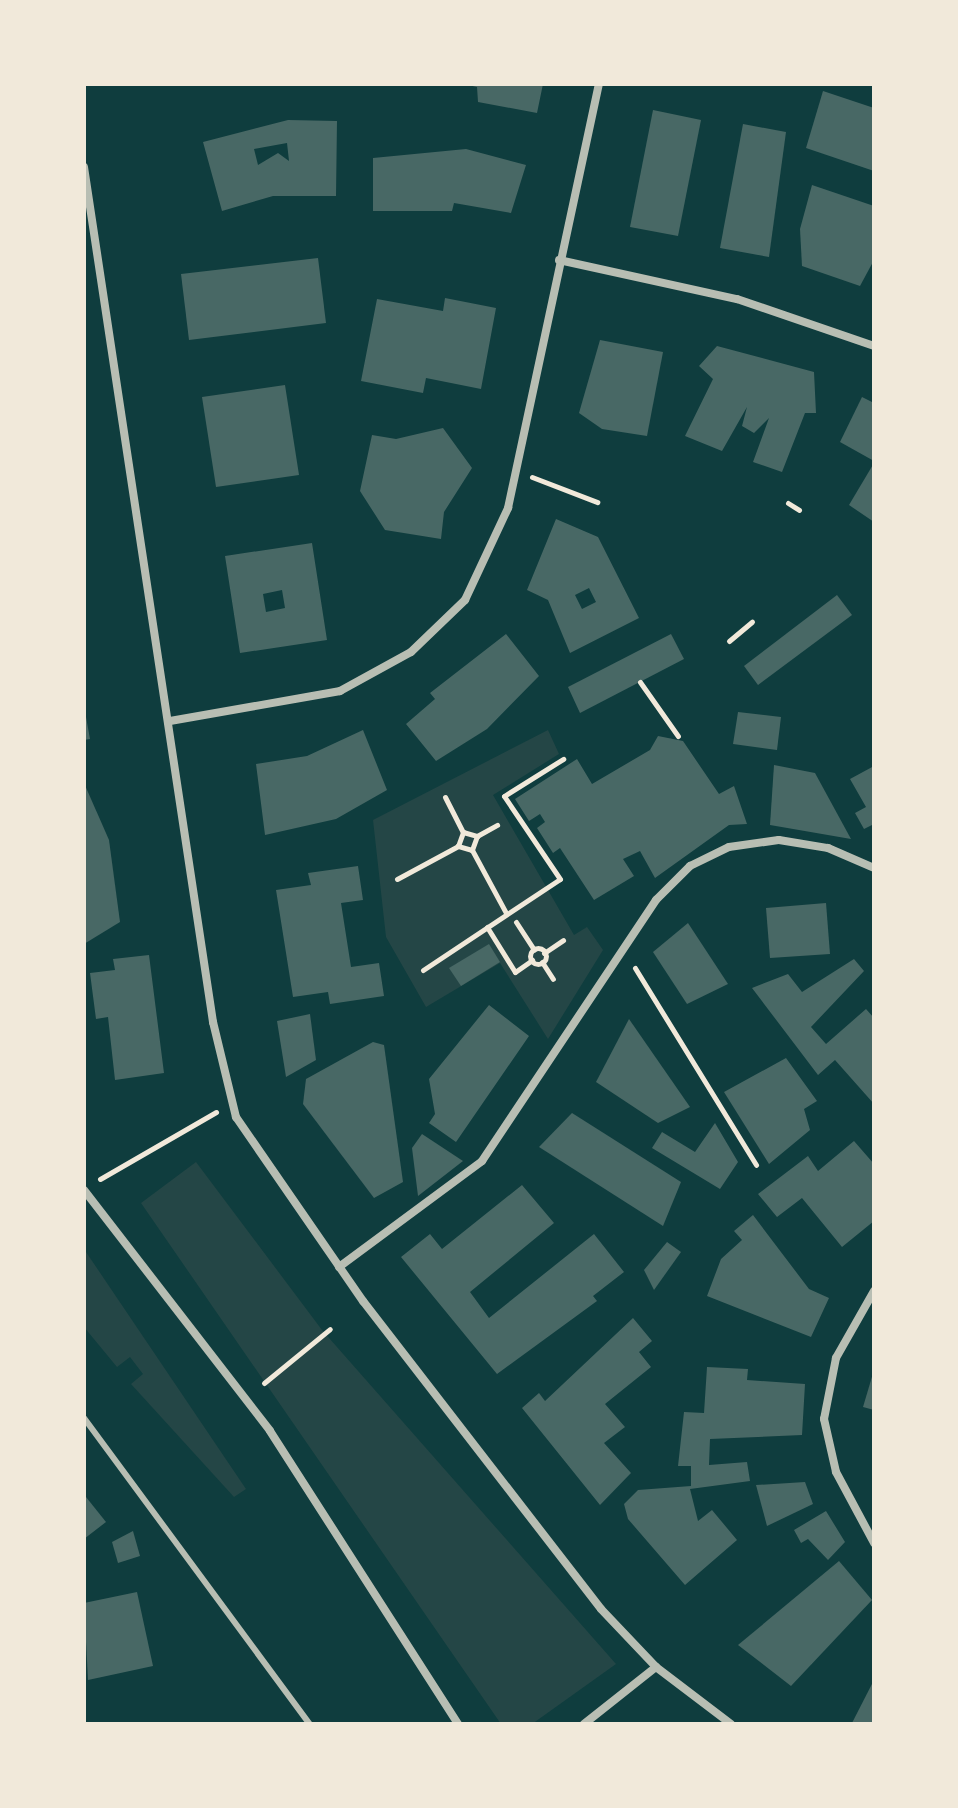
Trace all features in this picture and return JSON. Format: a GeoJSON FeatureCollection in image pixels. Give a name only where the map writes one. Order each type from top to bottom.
{"type":"FeatureCollection","features":[{"type":"Feature","properties":{"kind":"street"},"geometry":{"type":"LineString","coordinates":[[170,721],[320,698],[404,657],[452,614],[485,568],[516,471],[599,84]]}},
{"type":"Feature","properties":{"kind":"street"},"geometry":{"type":"LineString","coordinates":[[84,167],[231,1104],[256,1154],[601,1609],[656,1667],[731,1724]]}},
{"type":"Feature","properties":{"kind":"street"},"geometry":{"type":"LineString","coordinates":[[559,260],[737,299],[874,346]]}},
{"type":"Feature","properties":{"kind":"street"},"geometry":{"type":"LineString","coordinates":[[339,1267],[482,1161],[656,900],[690,866],[729,847],[779,840],[828,848],[874,868]]}},
{"type":"Feature","properties":{"kind":"street"},"geometry":{"type":"LineString","coordinates":[[84,1190],[270,1431],[458,1724]]}},
{"type":"Feature","properties":{"kind":"street"},"geometry":{"type":"LineString","coordinates":[[874,1291],[837,1357],[824,1419],[836,1472],[874,1543]]}},
{"type":"Feature","properties":{"kind":"street"},"geometry":{"type":"LineString","coordinates":[[584,1724],[656,1667]]}},
{"type":"Feature","properties":{"kind":"lane"},"geometry":{"type":"LineString","coordinates":[[84,1418],[310,1724]]}},
{"type":"Feature","properties":{"kind":"path"},"geometry":{"type":"LineString","coordinates":[[516,471],[597,502]]}},
{"type":"Feature","properties":{"kind":"path"},"geometry":{"type":"LineString","coordinates":[[788,503],[799,510]]}},
{"type":"Feature","properties":{"kind":"path"},"geometry":{"type":"LineString","coordinates":[[729,641],[752,622]]}},
{"type":"Feature","properties":{"kind":"path"},"geometry":{"type":"LineString","coordinates":[[640,682],[678,736]]}},
{"type":"Feature","properties":{"kind":"path"},"geometry":{"type":"LineString","coordinates":[[423,970],[560,879],[504,796],[563,759]]}},
{"type":"Feature","properties":{"kind":"path"},"geometry":{"type":"LineString","coordinates":[[445,797],[463,832],[477,836]]}},
{"type":"Feature","properties":{"kind":"path"},"geometry":{"type":"LineString","coordinates":[[472,850],[477,836],[497,825]]}},
{"type":"Feature","properties":{"kind":"path"},"geometry":{"type":"LineString","coordinates":[[397,879],[458,846],[463,832]]}},
{"type":"Feature","properties":{"kind":"path"},"geometry":{"type":"LineString","coordinates":[[458,846],[472,850],[506,913]]}},
{"type":"Feature","properties":{"kind":"path"},"geometry":{"type":"LineString","coordinates":[[516,922],[534,950],[544,953]]}},
{"type":"Feature","properties":{"kind":"path"},"geometry":{"type":"LineString","coordinates":[[487,927],[515,972],[532,960],[534,950]]}},
{"type":"Feature","properties":{"kind":"path"},"geometry":{"type":"LineString","coordinates":[[553,979],[542,962],[544,953],[563,940]]}},
{"type":"Feature","properties":{"kind":"path"},"geometry":{"type":"LineString","coordinates":[[532,960],[542,962]]}},
{"type":"Feature","properties":{"kind":"path"},"geometry":{"type":"LineString","coordinates":[[631,961],[756,1165]]}},
{"type":"Feature","properties":{"kind":"path"},"geometry":{"type":"LineString","coordinates":[[94,1182],[231,1104]]}},
{"type":"Feature","properties":{"kind":"path"},"geometry":{"type":"LineString","coordinates":[[264,1383],[330,1329]]}},
{"type":"Feature","properties":{"kind":"shaded area"},"geometry":{"type":"Polygon","coordinates":[[[548,730],[559,754],[493,795],[574,935],[587,927],[603,950],[548,1039],[500,963],[426,1007],[386,937],[373,820],[548,730]]]}},
{"type":"Feature","properties":{"kind":"shaded area"},"geometry":{"type":"Polygon","coordinates":[[[196,1162],[322,1330],[616,1664],[532,1724],[501,1724],[141,1203],[196,1162]]]}},
{"type":"Feature","properties":{"kind":"shaded area"},"geometry":{"type":"Polygon","coordinates":[[[84,1249],[246,1489],[234,1497],[131,1384],[143,1374],[130,1357],[117,1367],[84,1327],[84,1249]]]}},
{"type":"Feature","properties":{"kind":"building"},"geometry":{"type":"Polygon","coordinates":[[[543,84],[537,113],[478,102],[477,87],[468,85],[543,84]]]}},
{"type":"Feature","properties":{"kind":"building"},"geometry":{"type":"Polygon","coordinates":[[[823,91],[874,108],[874,171],[806,148],[823,91]]]}},
{"type":"Feature","properties":{"kind":"building"},"geometry":{"type":"Polygon","coordinates":[[[653,110],[701,120],[678,236],[630,227],[653,110]]]}},
{"type":"Feature","properties":{"kind":"building"},"geometry":{"type":"Polygon","coordinates":[[[288,120],[337,121],[336,196],[273,196],[222,211],[203,142],[288,120]],[[287,143],[254,149],[258,165],[278,153],[289,161],[287,143]]]}},
{"type":"Feature","properties":{"kind":"building"},"geometry":{"type":"Polygon","coordinates":[[[743,124],[786,132],[769,257],[720,248],[743,124]]]}},
{"type":"Feature","properties":{"kind":"building"},"geometry":{"type":"Polygon","coordinates":[[[466,149],[526,165],[511,213],[454,203],[452,211],[373,211],[373,158],[466,149]]]}},
{"type":"Feature","properties":{"kind":"building"},"geometry":{"type":"Polygon","coordinates":[[[812,185],[874,206],[874,260],[860,286],[802,266],[800,229],[812,185]]]}},
{"type":"Feature","properties":{"kind":"building"},"geometry":{"type":"Polygon","coordinates":[[[318,258],[326,323],[189,340],[181,274],[318,258]]]}},
{"type":"Feature","properties":{"kind":"building"},"geometry":{"type":"Polygon","coordinates":[[[445,298],[496,308],[481,389],[426,378],[423,393],[361,381],[377,299],[443,311],[445,298]]]}},
{"type":"Feature","properties":{"kind":"building"},"geometry":{"type":"Polygon","coordinates":[[[600,340],[663,352],[647,436],[602,429],[579,413],[600,340]]]}},
{"type":"Feature","properties":{"kind":"building"},"geometry":{"type":"Polygon","coordinates":[[[717,346],[814,372],[816,413],[805,413],[782,472],[753,462],[769,418],[754,433],[742,426],[747,407],[722,451],[685,436],[713,379],[699,366],[717,346]]]}},
{"type":"Feature","properties":{"kind":"building"},"geometry":{"type":"Polygon","coordinates":[[[285,385],[299,475],[216,487],[202,397],[285,385]]]}},
{"type":"Feature","properties":{"kind":"building"},"geometry":{"type":"Polygon","coordinates":[[[862,397],[874,403],[874,461],[840,442],[862,397]]]}},
{"type":"Feature","properties":{"kind":"building"},"geometry":{"type":"Polygon","coordinates":[[[443,428],[472,468],[444,512],[441,539],[385,530],[360,491],[372,435],[396,439],[443,428]]]}},
{"type":"Feature","properties":{"kind":"building"},"geometry":{"type":"Polygon","coordinates":[[[874,463],[874,522],[849,505],[874,463]]]}},
{"type":"Feature","properties":{"kind":"building"},"geometry":{"type":"Polygon","coordinates":[[[556,519],[598,537],[639,618],[570,653],[548,600],[527,590],[556,519]],[[589,588],[575,595],[582,609],[596,602],[589,588]]]}},
{"type":"Feature","properties":{"kind":"building"},"geometry":{"type":"Polygon","coordinates":[[[312,543],[327,640],[240,653],[225,556],[312,543]],[[282,590],[263,594],[266,612],[285,608],[282,590]]]}},
{"type":"Feature","properties":{"kind":"building"},"geometry":{"type":"Polygon","coordinates":[[[837,595],[852,615],[758,685],[744,666],[837,595]]]}},
{"type":"Feature","properties":{"kind":"building"},"geometry":{"type":"Polygon","coordinates":[[[506,634],[539,676],[487,729],[436,761],[406,724],[435,699],[430,693],[506,634]]]}},
{"type":"Feature","properties":{"kind":"building"},"geometry":{"type":"Polygon","coordinates":[[[671,634],[684,659],[580,713],[568,687],[671,634]]]}},
{"type":"Feature","properties":{"kind":"building"},"geometry":{"type":"Polygon","coordinates":[[[84,706],[90,739],[84,740],[84,706]]]}},
{"type":"Feature","properties":{"kind":"building"},"geometry":{"type":"Polygon","coordinates":[[[738,712],[781,717],[777,750],[733,744],[738,712]]]}},
{"type":"Feature","properties":{"kind":"building"},"geometry":{"type":"Polygon","coordinates":[[[363,730],[387,790],[336,819],[265,835],[256,764],[307,756],[363,730]]]}},
{"type":"Feature","properties":{"kind":"building"},"geometry":{"type":"Polygon","coordinates":[[[658,736],[683,741],[719,794],[734,786],[747,824],[729,825],[655,878],[640,851],[623,859],[634,876],[594,900],[560,848],[553,853],[537,828],[545,822],[540,814],[529,821],[515,799],[577,759],[592,784],[650,750],[658,736]]]}},
{"type":"Feature","properties":{"kind":"building"},"geometry":{"type":"Polygon","coordinates":[[[774,765],[815,773],[851,839],[770,825],[774,765]]]}},
{"type":"Feature","properties":{"kind":"building"},"geometry":{"type":"Polygon","coordinates":[[[874,766],[874,824],[864,829],[855,813],[866,807],[850,779],[874,766]]]}},
{"type":"Feature","properties":{"kind":"building"},"geometry":{"type":"Polygon","coordinates":[[[84,783],[109,840],[120,922],[84,944],[84,783]]]}},
{"type":"Feature","properties":{"kind":"building"},"geometry":{"type":"Polygon","coordinates":[[[358,866],[363,900],[341,903],[351,967],[379,963],[384,996],[330,1004],[328,992],[293,997],[276,890],[311,885],[308,873],[358,866]]]}},
{"type":"Feature","properties":{"kind":"building"},"geometry":{"type":"Polygon","coordinates":[[[826,903],[830,954],[770,958],[766,908],[826,903]]]}},
{"type":"Feature","properties":{"kind":"building"},"geometry":{"type":"Polygon","coordinates":[[[688,923],[728,984],[687,1004],[653,952],[688,923]]]}},
{"type":"Feature","properties":{"kind":"building"},"geometry":{"type":"Polygon","coordinates":[[[489,944],[500,962],[461,986],[449,968],[489,944]]]}},
{"type":"Feature","properties":{"kind":"building"},"geometry":{"type":"Polygon","coordinates":[[[149,955],[164,1073],[115,1080],[108,1017],[96,1019],[90,973],[115,970],[113,959],[149,955]]]}},
{"type":"Feature","properties":{"kind":"building"},"geometry":{"type":"Polygon","coordinates":[[[854,959],[864,971],[811,1027],[826,1044],[866,1009],[874,1018],[874,1104],[835,1060],[818,1075],[752,988],[788,974],[802,992],[854,959]]]}},
{"type":"Feature","properties":{"kind":"building"},"geometry":{"type":"Polygon","coordinates":[[[489,1005],[529,1036],[456,1142],[429,1123],[435,1114],[429,1079],[489,1005]]]}},
{"type":"Feature","properties":{"kind":"building"},"geometry":{"type":"Polygon","coordinates":[[[310,1014],[316,1060],[286,1077],[277,1021],[310,1014]]]}},
{"type":"Feature","properties":{"kind":"building"},"geometry":{"type":"Polygon","coordinates":[[[629,1019],[690,1107],[658,1123],[596,1082],[629,1019]]]}},
{"type":"Feature","properties":{"kind":"building"},"geometry":{"type":"Polygon","coordinates":[[[373,1042],[384,1045],[403,1182],[374,1198],[303,1104],[306,1079],[373,1042]]]}},
{"type":"Feature","properties":{"kind":"building"},"geometry":{"type":"Polygon","coordinates":[[[786,1058],[817,1101],[804,1109],[810,1130],[769,1164],[724,1092],[786,1058]]]}},
{"type":"Feature","properties":{"kind":"building"},"geometry":{"type":"Polygon","coordinates":[[[572,1113],[681,1182],[663,1226],[539,1147],[572,1113]]]}},
{"type":"Feature","properties":{"kind":"building"},"geometry":{"type":"Polygon","coordinates":[[[715,1123],[738,1162],[720,1189],[652,1148],[662,1132],[695,1152],[715,1123]]]}},
{"type":"Feature","properties":{"kind":"building"},"geometry":{"type":"Polygon","coordinates":[[[422,1134],[463,1161],[418,1196],[412,1148],[422,1134]]]}},
{"type":"Feature","properties":{"kind":"building"},"geometry":{"type":"Polygon","coordinates":[[[854,1141],[874,1164],[874,1221],[842,1247],[802,1198],[777,1217],[758,1194],[808,1156],[818,1171],[854,1141]]]}},
{"type":"Feature","properties":{"kind":"building"},"geometry":{"type":"Polygon","coordinates":[[[522,1185],[554,1223],[470,1292],[489,1318],[594,1234],[624,1272],[593,1296],[597,1301],[497,1374],[401,1257],[430,1234],[442,1249],[522,1185]]]}},
{"type":"Feature","properties":{"kind":"building"},"geometry":{"type":"Polygon","coordinates":[[[753,1215],[809,1289],[829,1298],[811,1337],[707,1296],[721,1259],[742,1240],[734,1231],[753,1215]]]}},
{"type":"Feature","properties":{"kind":"building"},"geometry":{"type":"Polygon","coordinates":[[[667,1242],[681,1252],[654,1290],[644,1270],[667,1242]]]}},
{"type":"Feature","properties":{"kind":"building"},"geometry":{"type":"Polygon","coordinates":[[[633,1318],[652,1341],[639,1352],[651,1367],[605,1404],[625,1427],[604,1443],[631,1473],[600,1505],[522,1408],[539,1393],[545,1401],[633,1318]]]}},
{"type":"Feature","properties":{"kind":"building"},"geometry":{"type":"Polygon","coordinates":[[[707,1367],[748,1369],[747,1380],[805,1384],[802,1435],[710,1439],[709,1465],[747,1462],[750,1481],[690,1489],[698,1521],[712,1510],[737,1540],[685,1585],[628,1519],[624,1504],[638,1490],[691,1486],[691,1466],[678,1466],[684,1412],[704,1413],[707,1367]]]}},
{"type":"Feature","properties":{"kind":"building"},"geometry":{"type":"Polygon","coordinates":[[[874,1370],[874,1410],[863,1407],[874,1370]]]}},
{"type":"Feature","properties":{"kind":"building"},"geometry":{"type":"Polygon","coordinates":[[[805,1482],[813,1504],[767,1526],[756,1485],[805,1482]]]}},
{"type":"Feature","properties":{"kind":"building"},"geometry":{"type":"Polygon","coordinates":[[[86,1497],[106,1522],[84,1539],[84,1499],[86,1497]]]}},
{"type":"Feature","properties":{"kind":"building"},"geometry":{"type":"Polygon","coordinates":[[[826,1511],[845,1542],[828,1560],[808,1539],[801,1543],[794,1530],[826,1511]]]}},
{"type":"Feature","properties":{"kind":"building"},"geometry":{"type":"Polygon","coordinates":[[[133,1531],[140,1556],[118,1563],[112,1542],[133,1531]]]}},
{"type":"Feature","properties":{"kind":"building"},"geometry":{"type":"Polygon","coordinates":[[[839,1561],[872,1600],[791,1686],[738,1645],[839,1561]]]}},
{"type":"Feature","properties":{"kind":"building"},"geometry":{"type":"Polygon","coordinates":[[[137,1592],[153,1666],[88,1680],[84,1603],[137,1592]]]}},
{"type":"Feature","properties":{"kind":"building"},"geometry":{"type":"Polygon","coordinates":[[[874,1680],[874,1724],[854,1724],[852,1723],[874,1680]]]}}]}
